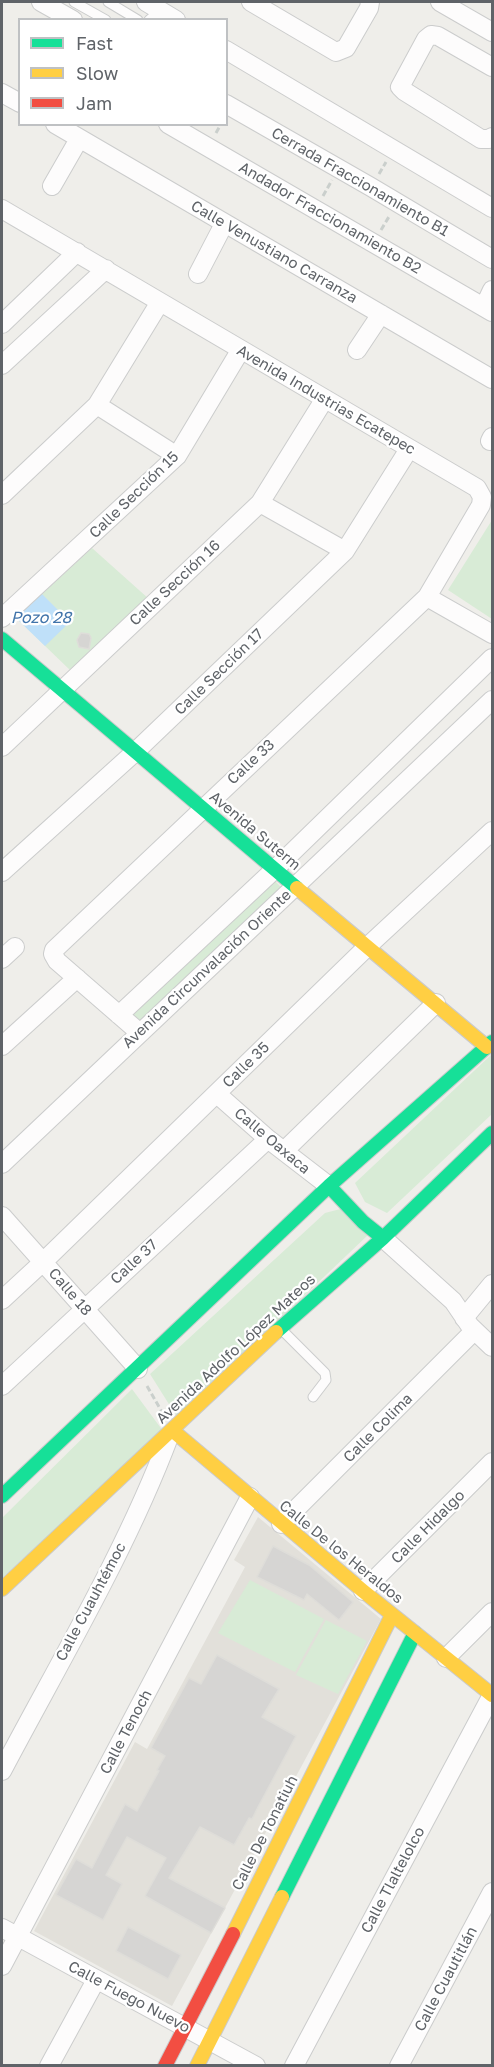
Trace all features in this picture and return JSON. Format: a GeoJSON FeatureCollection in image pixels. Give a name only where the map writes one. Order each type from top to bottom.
{"type":"FeatureCollection","features":[{"type":"Feature","properties":{"kind":"street"},"geometry":{"type":"LineString","coordinates":[[251,2],[336,52],[346,48],[369,8],[370,2]]}},
{"type":"Feature","properties":{"kind":"street"},"geometry":{"type":"LineString","coordinates":[[440,2],[492,32]]}},
{"type":"Feature","properties":{"kind":"street"},"geometry":{"type":"LineString","coordinates":[[47,10],[68,18]]}},
{"type":"Feature","properties":{"kind":"street"},"geometry":{"type":"LineString","coordinates":[[492,68],[438,36],[431,35],[426,39],[400,87],[481,139],[492,137]]}},
{"type":"Feature","properties":{"kind":"street"},"geometry":{"type":"LineString","coordinates":[[228,51],[492,208]]}},
{"type":"Feature","properties":{"kind":"street"},"geometry":{"type":"LineString","coordinates":[[2,93],[18,102]]}},
{"type":"Feature","properties":{"kind":"street","name":"Cerrada Fraccionamiento B1"},"geometry":{"type":"LineString","coordinates":[[228,105],[339,168],[492,260]]}},
{"type":"Feature","properties":{"kind":"street","name":"Calle Venustiano Carranza"},"geometry":{"type":"LineString","coordinates":[[58,126],[492,379]]}},
{"type":"Feature","properties":{"kind":"street","name":"Andador Fraccionamiento B2"},"geometry":{"type":"LineString","coordinates":[[171,126],[488,309]]}},
{"type":"Feature","properties":{"kind":"street"},"geometry":{"type":"LineString","coordinates":[[52,186],[80,139]]}},
{"type":"Feature","properties":{"kind":"street","name":"Avenida Industrias Ecatepec"},"geometry":{"type":"LineString","coordinates":[[2,209],[240,351],[477,488],[483,497],[481,505],[427,597]]}},
{"type":"Feature","properties":{"kind":"street"},"geometry":{"type":"LineString","coordinates":[[198,274],[224,224]]}},
{"type":"Feature","properties":{"kind":"street"},"geometry":{"type":"LineString","coordinates":[[2,324],[77,252]]}},
{"type":"Feature","properties":{"kind":"street"},"geometry":{"type":"LineString","coordinates":[[4,358],[106,269]]}},
{"type":"Feature","properties":{"kind":"street"},"geometry":{"type":"LineString","coordinates":[[488,309],[492,290]]}},
{"type":"Feature","properties":{"kind":"street"},"geometry":{"type":"LineString","coordinates":[[2,495],[97,405],[160,302]]}},
{"type":"Feature","properties":{"kind":"street"},"geometry":{"type":"LineString","coordinates":[[357,350],[381,314]]}},
{"type":"Feature","properties":{"kind":"street","name":"Calle Sección 15"},"geometry":{"type":"LineString","coordinates":[[2,618],[177,456],[240,351]]}},
{"type":"Feature","properties":{"kind":"street","name":"Calle Sección 16"},"geometry":{"type":"LineString","coordinates":[[2,747],[260,503],[324,400]]}},
{"type":"Feature","properties":{"kind":"street"},"geometry":{"type":"LineString","coordinates":[[97,405],[177,456]]}},
{"type":"Feature","properties":{"kind":"street","name":"Calle Sección 17"},"geometry":{"type":"LineString","coordinates":[[2,872],[135,752],[345,551],[409,449]]}},
{"type":"Feature","properties":{"kind":"street"},"geometry":{"type":"LineString","coordinates":[[260,503],[345,551]]}},
{"type":"Feature","properties":{"kind":"street"},"geometry":{"type":"LineString","coordinates":[[427,597],[492,634]]}},
{"type":"Feature","properties":{"kind":"street","name":"Calle 33"},"geometry":{"type":"LineString","coordinates":[[76,978],[57,961],[53,954],[56,946],[427,597]]}},
{"type":"Feature","properties":{"kind":"street","name":"Avenida Suterm"},"geometry":{"type":"LineString","coordinates":[[2,639],[436,1004],[490,1045]]}},
{"type":"Feature","properties":{"kind":"street","name":"Avenida Circunvalación Oriente"},"geometry":{"type":"LineString","coordinates":[[119,1015],[492,658]]}},
{"type":"Feature","properties":{"kind":"street","name":"Avenida Circunvalación Oriente"},"geometry":{"type":"LineString","coordinates":[[2,1164],[492,700]]}},
{"type":"Feature","properties":{"kind":"street","name":"Calle 35"},"geometry":{"type":"LineString","coordinates":[[2,1300],[368,946],[492,831]]}},
{"type":"Feature","properties":{"kind":"street"},"geometry":{"type":"LineString","coordinates":[[2,1046],[76,978],[140,1033]]}},
{"type":"Feature","properties":{"kind":"street"},"geometry":{"type":"LineString","coordinates":[[284,1151],[436,1004]]}},
{"type":"Feature","properties":{"kind":"street"},"geometry":{"type":"LineString","coordinates":[[2,1496],[329,1186],[490,1045]]}},
{"type":"Feature","properties":{"kind":"street","name":"Calle Oaxaca"},"geometry":{"type":"LineString","coordinates":[[217,1094],[268,1139],[329,1186]]}},
{"type":"Feature","properties":{"kind":"street","name":"Avenida Adolfo López Mateos"},"geometry":{"type":"LineString","coordinates":[[2,1589],[280,1328],[383,1238],[492,1133]]}},
{"type":"Feature","properties":{"kind":"street","name":"Calle 37"},"geometry":{"type":"LineString","coordinates":[[2,1386],[268,1139]]}},
{"type":"Feature","properties":{"kind":"street"},"geometry":{"type":"LineString","coordinates":[[329,1186],[363,1222],[453,1301],[469,1324],[492,1347]]}},
{"type":"Feature","properties":{"kind":"street","name":"Calle 18"},"geometry":{"type":"LineString","coordinates":[[2,1216],[138,1369]]}},
{"type":"Feature","properties":{"kind":"street","name":"Calle Colima"},"geometry":{"type":"LineString","coordinates":[[281,1524],[469,1324],[492,1284]]}},
{"type":"Feature","properties":{"kind":"street","name":"Calle De los Heraldos"},"geometry":{"type":"LineString","coordinates":[[172,1430],[281,1524],[492,1695]]}},
{"type":"Feature","properties":{"kind":"street","name":"Calle Cuauhtémoc"},"geometry":{"type":"LineString","coordinates":[[2,1771],[152,1483],[172,1430]]}},
{"type":"Feature","properties":{"kind":"street","name":"Calle Hidalgo"},"geometry":{"type":"LineString","coordinates":[[363,1591],[492,1462]]}},
{"type":"Feature","properties":{"kind":"street","name":"Calle Tenoch"},"geometry":{"type":"LineString","coordinates":[[2,1966],[9,1933],[249,1497]]}},
{"type":"Feature","properties":{"kind":"street"},"geometry":{"type":"LineString","coordinates":[[446,1658],[492,1612]]}},
{"type":"Feature","properties":{"kind":"street","name":"Calle De Tonatiuh"},"geometry":{"type":"LineString","coordinates":[[165,2066],[392,1615]]}},
{"type":"Feature","properties":{"kind":"street"},"geometry":{"type":"LineString","coordinates":[[197,2066],[415,1634]]}},
{"type":"Feature","properties":{"kind":"street","name":"Calle Tlaltelolco"},"geometry":{"type":"LineString","coordinates":[[294,2066],[492,1695]]}},
{"type":"Feature","properties":{"kind":"street","name":"Calle Cuautitlán"},"geometry":{"type":"LineString","coordinates":[[399,2066],[492,1892]]}},
{"type":"Feature","properties":{"kind":"street","name":"Calle Fuego Nuevo"},"geometry":{"type":"LineString","coordinates":[[9,1933],[256,2066]]}},
{"type":"Feature","properties":{"kind":"street"},"geometry":{"type":"LineString","coordinates":[[49,2066],[96,1980]]}},
{"type":"Feature","properties":{"kind":"lane"},"geometry":{"type":"LineString","coordinates":[[74,2],[102,18]]}},
{"type":"Feature","properties":{"kind":"lane"},"geometry":{"type":"LineString","coordinates":[[108,2],[135,18]]}},
{"type":"Feature","properties":{"kind":"lane"},"geometry":{"type":"LineString","coordinates":[[280,1328],[326,1373],[326,1380],[313,1397]]}},
{"type":"Feature","properties":{"kind":"path"},"geometry":{"type":"LineString","coordinates":[[371,187],[393,150]]}},
{"type":"Feature","properties":{"kind":"path"},"geometry":{"type":"LineString","coordinates":[[315,210],[339,168]]}},
{"type":"Feature","properties":{"kind":"path"},"geometry":{"type":"LineString","coordinates":[[374,244],[397,203]]}},
{"type":"Feature","properties":{"kind":"path"},"geometry":{"type":"LineString","coordinates":[[138,1369],[172,1430]]}},
{"type":"Feature","properties":{"kind":"shaded area"},"geometry":{"type":"Polygon","coordinates":[[[258,1517],[381,1619],[172,2006],[34,1931],[135,1742],[147,1749],[245,1567],[234,1560],[258,1517]]]}},
{"type":"Feature","properties":{"kind":"green space"},"geometry":{"type":"Polygon","coordinates":[[[492,520],[492,619],[448,590],[492,520]]]}},
{"type":"Feature","properties":{"kind":"green space"},"geometry":{"type":"Polygon","coordinates":[[[92,548],[149,599],[71,671],[16,618],[92,548]]]}},
{"type":"Feature","properties":{"kind":"green space"},"geometry":{"type":"Polygon","coordinates":[[[272,878],[283,889],[141,1022],[130,1012],[272,878]]]}},
{"type":"Feature","properties":{"kind":"green space"},"geometry":{"type":"Polygon","coordinates":[[[492,1054],[492,1114],[387,1213],[365,1202],[355,1183],[492,1054]]]}},
{"type":"Feature","properties":{"kind":"green space"},"geometry":{"type":"Polygon","coordinates":[[[352,1206],[368,1235],[177,1417],[150,1374],[325,1213],[352,1206]]]}},
{"type":"Feature","properties":{"kind":"green space"},"geometry":{"type":"Polygon","coordinates":[[[132,1389],[163,1431],[2,1578],[2,1518],[132,1389]]]}},
{"type":"Feature","properties":{"kind":"green space"},"geometry":{"type":"Polygon","coordinates":[[[250,1580],[324,1619],[295,1672],[218,1633],[250,1580]]]}},
{"type":"Feature","properties":{"kind":"green space"},"geometry":{"type":"Polygon","coordinates":[[[326,1620],[367,1641],[338,1694],[296,1675],[326,1620]]]}},
{"type":"Feature","properties":{"kind":"water","name":"Pozo 28"},"geometry":{"type":"Polygon","coordinates":[[[42,594],[70,622],[45,646],[16,618],[42,594]]]}},
{"type":"Feature","properties":{"kind":"building"},"geometry":{"type":"Polygon","coordinates":[[[81,633],[89,634],[91,638],[89,649],[79,647],[77,640],[81,633]]]}},
{"type":"Feature","properties":{"kind":"building"},"geometry":{"type":"Polygon","coordinates":[[[273,1546],[309,1565],[353,1602],[339,1620],[307,1594],[304,1600],[257,1577],[273,1546]]]}},
{"type":"Feature","properties":{"kind":"building"},"geometry":{"type":"Polygon","coordinates":[[[217,1655],[279,1689],[262,1717],[296,1736],[252,1819],[249,1818],[234,1845],[200,1827],[169,1878],[225,1908],[211,1933],[145,1896],[166,1858],[127,1837],[106,1875],[122,1884],[103,1920],[56,1895],[76,1859],[92,1868],[125,1804],[137,1811],[165,1756],[151,1748],[189,1678],[201,1684],[217,1655]]]}},
{"type":"Feature","properties":{"kind":"building"},"geometry":{"type":"Polygon","coordinates":[[[128,1927],[181,1955],[168,1979],[116,1951],[128,1927]]]}},
{"type":"Feature","properties":{"kind":"traffic: fast"},"geometry":{"type":"LineString","coordinates":[[2,639],[297,888]]}},
{"type":"Feature","properties":{"kind":"traffic: fast"},"geometry":{"type":"LineString","coordinates":[[2,1496],[329,1186],[492,1042]]}},
{"type":"Feature","properties":{"kind":"traffic: fast"},"geometry":{"type":"LineString","coordinates":[[276,1332],[383,1238],[492,1133]]}},
{"type":"Feature","properties":{"kind":"traffic: fast"},"geometry":{"type":"LineString","coordinates":[[329,1186],[363,1222],[383,1238]]}},
{"type":"Feature","properties":{"kind":"traffic: fast"},"geometry":{"type":"LineString","coordinates":[[282,1897],[415,1633]]}},
{"type":"Feature","properties":{"kind":"traffic: slow"},"geometry":{"type":"LineString","coordinates":[[297,888],[487,1047]]}},
{"type":"Feature","properties":{"kind":"traffic: slow"},"geometry":{"type":"LineString","coordinates":[[2,1589],[276,1332]]}},
{"type":"Feature","properties":{"kind":"traffic: slow"},"geometry":{"type":"LineString","coordinates":[[172,1430],[363,1591],[492,1695]]}},
{"type":"Feature","properties":{"kind":"traffic: slow"},"geometry":{"type":"LineString","coordinates":[[233,1934],[392,1615]]}},
{"type":"Feature","properties":{"kind":"traffic: slow"},"geometry":{"type":"LineString","coordinates":[[197,2066],[282,1897]]}},
{"type":"Feature","properties":{"kind":"traffic: jam"},"geometry":{"type":"LineString","coordinates":[[165,2066],[233,1934]]}}]}
